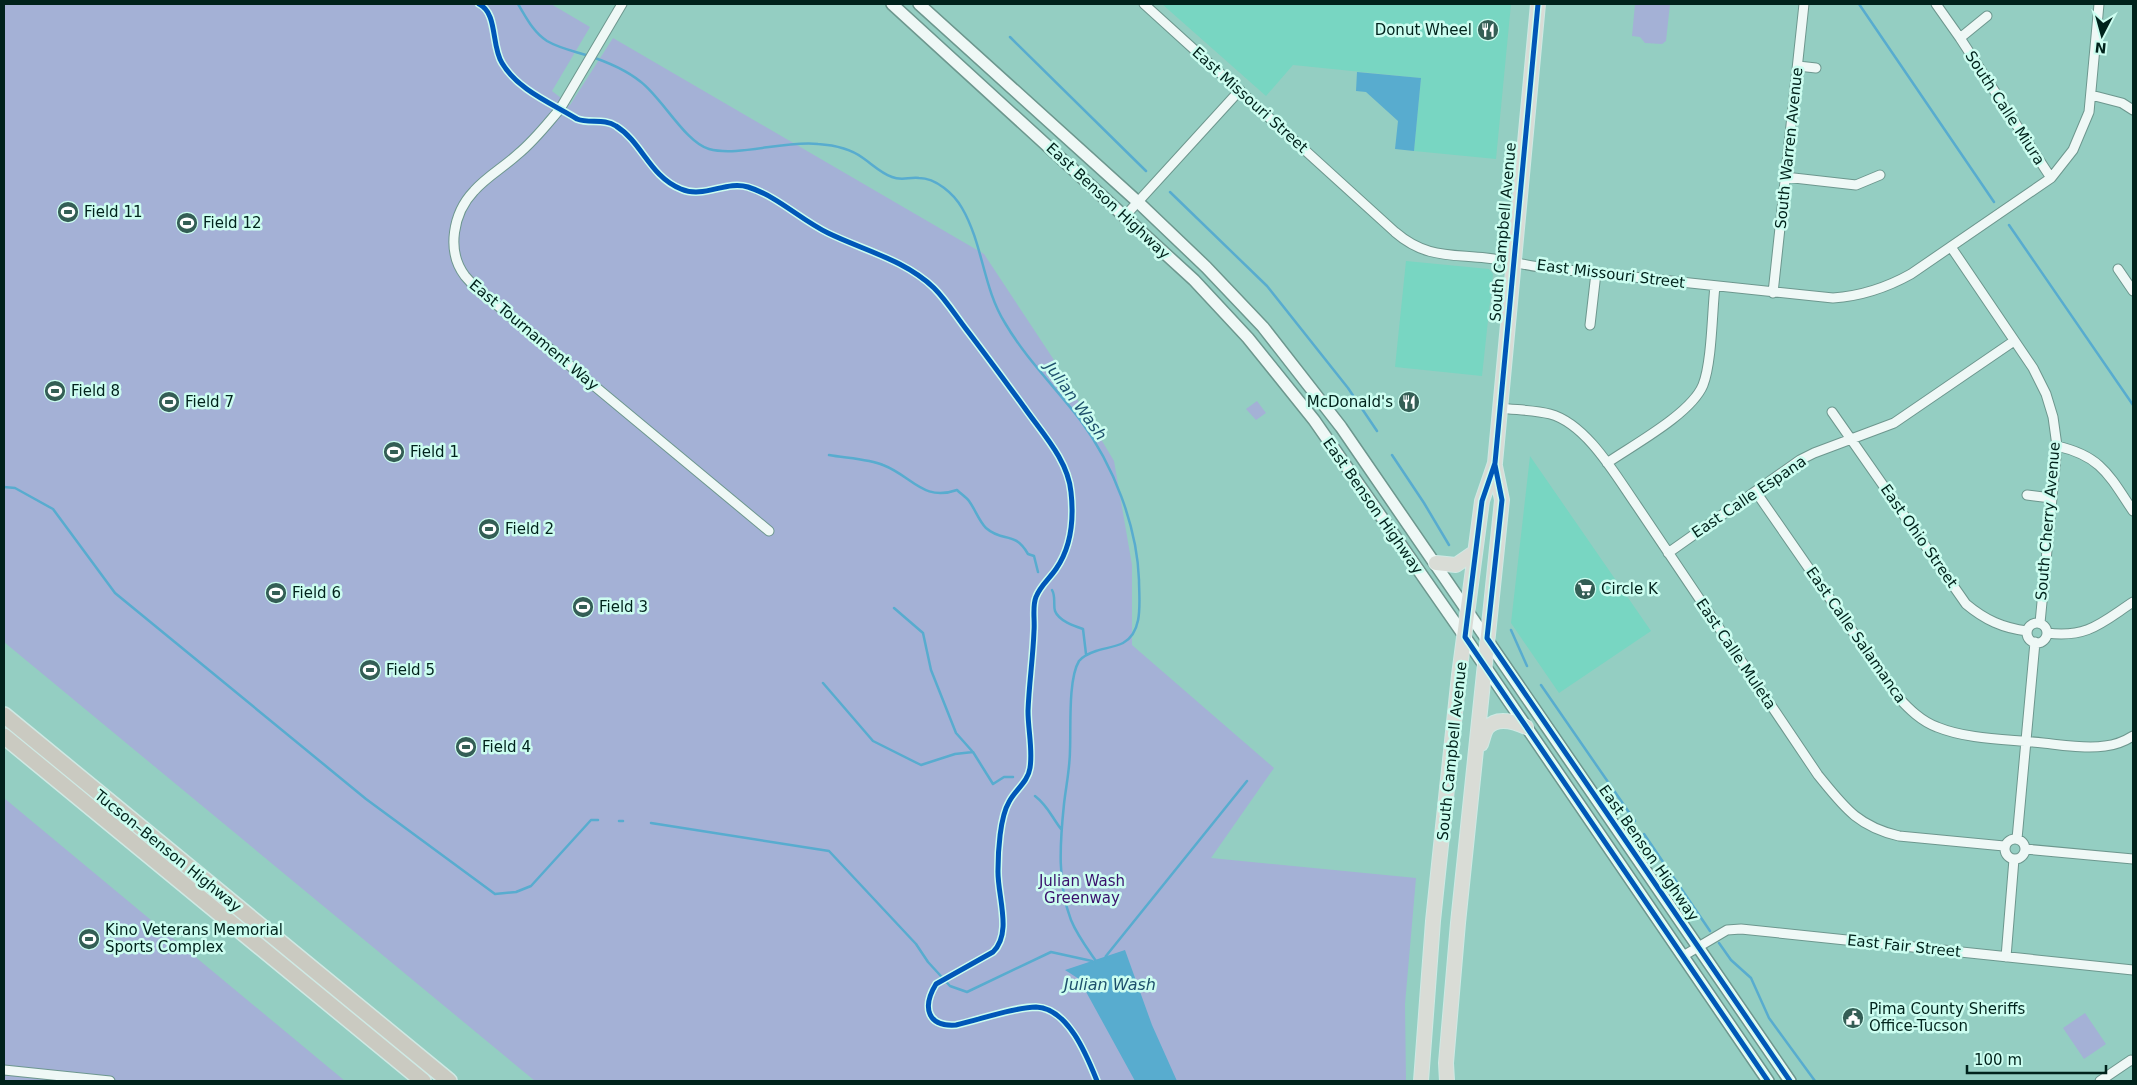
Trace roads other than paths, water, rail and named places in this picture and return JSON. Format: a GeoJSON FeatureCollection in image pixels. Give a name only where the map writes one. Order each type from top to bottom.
{"type":"FeatureCollection","features":[{"type":"Feature","properties":{"kind":"highway","name":"Tucson–Benson Highway"},"geometry":{"type":"LineString","coordinates":[[4,715],[449,1081]]}},
{"type":"Feature","properties":{"kind":"highway","name":"Tucson–Benson Highway"},"geometry":{"type":"LineString","coordinates":[[4,736],[423,1081]]}},
{"type":"Feature","properties":{"kind":"main road","name":"East Benson Highway"},"geometry":{"type":"LineString","coordinates":[[920,4],[1139,203],[1232,294],[1298,370],[1342,426],[1790,1081]]}},
{"type":"Feature","properties":{"kind":"main road","name":"South Campbell Avenue"},"geometry":{"type":"LineString","coordinates":[[1421,1081],[1434,921],[1464,637],[1482,501],[1495,463],[1512,262],[1538,4]]}},
{"type":"Feature","properties":{"kind":"main road","name":"East Benson Highway"},"geometry":{"type":"LineString","coordinates":[[896,5],[1194,280],[1248,338],[1281,378],[1314,420],[1768,1081]]}},
{"type":"Feature","properties":{"kind":"main road","name":"South Campbell Avenue"},"geometry":{"type":"LineString","coordinates":[[1447,1081],[1446,1064],[1458,923],[1502,500],[1495,463]]}},
{"type":"Feature","properties":{"kind":"main road"},"geometry":{"type":"LineString","coordinates":[[1436,563],[1456,565],[1475,552]]}},
{"type":"Feature","properties":{"kind":"main road"},"geometry":{"type":"LineString","coordinates":[[1476,756],[1488,728],[1495,723],[1512,721],[1526,727]]}},
{"type":"Feature","properties":{"kind":"street","name":"East Tournament Way"},"geometry":{"type":"LineString","coordinates":[[622,4],[560,109],[519,154],[474,190],[464,203],[454,231],[454,244],[458,261],[464,275],[478,290],[769,531]]}},
{"type":"Feature","properties":{"kind":"street","name":"East Missouri Street"},"geometry":{"type":"LineString","coordinates":[[1144,4],[1395,232],[1412,245],[1433,253],[1773,293],[1834,298],[1864,294],[1902,279],[1951,248]]}},
{"type":"Feature","properties":{"kind":"street","name":"South Warren Avenue"},"geometry":{"type":"LineString","coordinates":[[1773,293],[1804,4]]}},
{"type":"Feature","properties":{"kind":"street","name":"South Calle Miura"},"geometry":{"type":"LineString","coordinates":[[1936,4],[2050,178]]}},
{"type":"Feature","properties":{"kind":"street"},"geometry":{"type":"LineString","coordinates":[[1951,248],[2050,178],[2073,150],[2084,127],[2091,95],[2099,4]]}},
{"type":"Feature","properties":{"kind":"street","name":"South Calle Miura"},"geometry":{"type":"LineString","coordinates":[[1960,38],[1987,16]]}},
{"type":"Feature","properties":{"kind":"street"},"geometry":{"type":"LineString","coordinates":[[1798,66],[1816,68]]}},
{"type":"Feature","properties":{"kind":"street"},"geometry":{"type":"LineString","coordinates":[[1125,216],[1139,203],[1240,90]]}},
{"type":"Feature","properties":{"kind":"street"},"geometry":{"type":"LineString","coordinates":[[2091,95],[2122,103],[2133,110]]}},
{"type":"Feature","properties":{"kind":"street"},"geometry":{"type":"LineString","coordinates":[[1785,177],[1856,184],[1880,175]]}},
{"type":"Feature","properties":{"kind":"street","name":"South Cherry Avenue"},"geometry":{"type":"LineString","coordinates":[[1951,248],[2033,368],[2046,394],[2053,417],[2057,446],[2040,623]]}},
{"type":"Feature","properties":{"kind":"street"},"geometry":{"type":"LineString","coordinates":[[2118,269],[2132,285]]}},
{"type":"Feature","properties":{"kind":"street"},"geometry":{"type":"LineString","coordinates":[[1590,325],[1596,273]]}},
{"type":"Feature","properties":{"kind":"street"},"geometry":{"type":"LineString","coordinates":[[1606,463],[1683,411],[1698,394],[1703,385],[1707,370],[1715,286]]}},
{"type":"Feature","properties":{"kind":"street","name":"East Calle Espana"},"geometry":{"type":"LineString","coordinates":[[1668,553],[1800,460],[1894,423],[2014,341]]}},
{"type":"Feature","properties":{"kind":"street","name":"East Calle Muleta"},"geometry":{"type":"LineString","coordinates":[[1500,408],[1551,414],[1577,428],[1606,463],[1818,776],[1849,812],[1865,824],[1884,833],[2004,846]]}},
{"type":"Feature","properties":{"kind":"street","name":"East Ohio Street"},"geometry":{"type":"LineString","coordinates":[[1832,412],[1966,604],[1981,616],[1994,623],[2013,630],[2027,631]]}},
{"type":"Feature","properties":{"kind":"street"},"geometry":{"type":"LineString","coordinates":[[2057,446],[2075,450],[2092,458],[2106,471],[2133,511]]}},
{"type":"Feature","properties":{"kind":"street","name":"East Calle Salamanca"},"geometry":{"type":"LineString","coordinates":[[1756,492],[1898,697],[1913,713],[1935,727],[1957,734],[2089,747],[2116,744],[2133,736]]}},
{"type":"Feature","properties":{"kind":"street"},"geometry":{"type":"LineString","coordinates":[[2028,495],[2051,498]]}},
{"type":"Feature","properties":{"kind":"street"},"geometry":{"type":"LineString","coordinates":[[2047,633],[2062,635],[2089,631],[2133,602]]}},
{"type":"Feature","properties":{"kind":"street"},"geometry":{"type":"LineString","coordinates":[[2040,623],[2044,626],[2047,633],[2043,641],[2034,642],[2030,639],[2027,631],[2032,624],[2040,623]]}},
{"type":"Feature","properties":{"kind":"street"},"geometry":{"type":"LineString","coordinates":[[2017,839],[2027,741],[2034,642]]}},
{"type":"Feature","properties":{"kind":"street"},"geometry":{"type":"LineString","coordinates":[[2011,839],[2017,839],[2023,842],[2025,849],[2021,858],[2014,859],[2006,855],[2004,846],[2011,839]]}},
{"type":"Feature","properties":{"kind":"street"},"geometry":{"type":"LineString","coordinates":[[2025,849],[2133,859]]}},
{"type":"Feature","properties":{"kind":"street"},"geometry":{"type":"LineString","coordinates":[[2006,957],[2014,859]]}},
{"type":"Feature","properties":{"kind":"street","name":"East Fair Street"},"geometry":{"type":"LineString","coordinates":[[1683,956],[1727,930],[1741,929],[2133,970]]}},
{"type":"Feature","properties":{"kind":"street"},"geometry":{"type":"LineString","coordinates":[[2100,1081],[2131,1060],[2133,1061]]}},
{"type":"Feature","properties":{"kind":"street"},"geometry":{"type":"LineString","coordinates":[[4,1070],[110,1081]]}},
{"type":"Feature","properties":{"kind":"water"},"geometry":{"type":"Polygon","coordinates":[[[1357,72],[1421,78],[1414,151],[1395,149],[1398,121],[1366,92],[1356,91],[1357,72]]]}},
{"type":"Feature","properties":{"kind":"water","name":"Julian Wash"},"geometry":{"type":"Polygon","coordinates":[[[1125,950],[1152,1025],[1177,1081],[1135,1081],[1079,979],[1065,970],[1125,950]]]}},
{"type":"Feature","properties":{"kind":"waterway","name":"Julian Wash"},"geometry":{"type":"LineString","coordinates":[[518,4],[534,29],[547,41],[622,69],[641,82],[700,145],[721,151],[748,150],[805,143],[836,146],[858,155],[892,177],[899,179],[919,178],[932,181],[949,192],[962,208],[974,236],[992,295],[1005,323],[1022,349],[1093,438],[1113,476],[1134,538],[1139,580],[1139,615],[1134,631],[1130,638],[1123,643],[1094,652],[1081,659],[1075,669],[1073,679],[1069,764],[1061,833],[1063,892],[1071,920],[1096,961]]}},
{"type":"Feature","properties":{"kind":"waterway"},"geometry":{"type":"LineString","coordinates":[[1859,4],[1994,202]]}},
{"type":"Feature","properties":{"kind":"waterway"},"geometry":{"type":"LineString","coordinates":[[1010,37],[1146,171]]}},
{"type":"Feature","properties":{"kind":"waterway"},"geometry":{"type":"LineString","coordinates":[[1170,192],[1267,286],[1348,388],[1377,431]]}},
{"type":"Feature","properties":{"kind":"waterway"},"geometry":{"type":"LineString","coordinates":[[2009,225],[2133,405]]}},
{"type":"Feature","properties":{"kind":"waterway"},"geometry":{"type":"LineString","coordinates":[[829,455],[877,463],[893,470],[918,486],[935,493],[957,490],[969,501],[986,528],[998,535],[1013,539],[1028,554],[1034,556],[1038,572]]}},
{"type":"Feature","properties":{"kind":"waterway"},"geometry":{"type":"LineString","coordinates":[[1392,455],[1449,545]]}},
{"type":"Feature","properties":{"kind":"waterway"},"geometry":{"type":"LineString","coordinates":[[4,487],[15,488],[53,509],[115,593],[366,799],[495,894],[516,892],[531,886],[591,820],[598,820]]}},
{"type":"Feature","properties":{"kind":"waterway"},"geometry":{"type":"LineString","coordinates":[[1052,590],[1054,608],[1057,615],[1067,623],[1083,629],[1086,654]]}},
{"type":"Feature","properties":{"kind":"waterway"},"geometry":{"type":"LineString","coordinates":[[894,608],[923,633],[931,670],[956,733],[972,751]]}},
{"type":"Feature","properties":{"kind":"waterway"},"geometry":{"type":"LineString","coordinates":[[1511,630],[1527,666]]}},
{"type":"Feature","properties":{"kind":"waterway"},"geometry":{"type":"LineString","coordinates":[[823,683],[873,741],[921,765],[955,754],[973,752],[993,784],[1004,777],[1013,777]]}},
{"type":"Feature","properties":{"kind":"waterway"},"geometry":{"type":"LineString","coordinates":[[1541,685],[1635,821]]}},
{"type":"Feature","properties":{"kind":"waterway"},"geometry":{"type":"LineString","coordinates":[[1105,959],[1247,781]]}},
{"type":"Feature","properties":{"kind":"waterway"},"geometry":{"type":"LineString","coordinates":[[1035,796],[1046,807],[1061,829]]}},
{"type":"Feature","properties":{"kind":"waterway"},"geometry":{"type":"LineString","coordinates":[[651,823],[829,851],[916,944],[928,962],[950,986],[967,992],[1051,952],[1092,961]]}},
{"type":"Feature","properties":{"kind":"waterway"},"geometry":{"type":"LineString","coordinates":[[1644,834],[1710,931]]}},
{"type":"Feature","properties":{"kind":"waterway"},"geometry":{"type":"LineString","coordinates":[[1719,943],[1731,960],[1751,978],[1769,1018],[1815,1081]]}},
{"type":"Feature","properties":{"kind":"place","name":"Donut Wheel"},"geometry":{"type":"Point","coordinates":[1488,30]}},
{"type":"Feature","properties":{"kind":"place","name":"Field 11"},"geometry":{"type":"Point","coordinates":[68,212]}},
{"type":"Feature","properties":{"kind":"place","name":"Field 12"},"geometry":{"type":"Point","coordinates":[187,223]}},
{"type":"Feature","properties":{"kind":"place","name":"Field 8"},"geometry":{"type":"Point","coordinates":[55,391]}},
{"type":"Feature","properties":{"kind":"place","name":"Field 7"},"geometry":{"type":"Point","coordinates":[169,402]}},
{"type":"Feature","properties":{"kind":"place","name":"McDonald's"},"geometry":{"type":"Point","coordinates":[1409,402]}},
{"type":"Feature","properties":{"kind":"place","name":"Field 1"},"geometry":{"type":"Point","coordinates":[394,452]}},
{"type":"Feature","properties":{"kind":"place","name":"Field 2"},"geometry":{"type":"Point","coordinates":[489,529]}},
{"type":"Feature","properties":{"kind":"place","name":"Circle K"},"geometry":{"type":"Point","coordinates":[1585,589]}},
{"type":"Feature","properties":{"kind":"place","name":"Field 6"},"geometry":{"type":"Point","coordinates":[276,593]}},
{"type":"Feature","properties":{"kind":"place","name":"Field 3"},"geometry":{"type":"Point","coordinates":[583,607]}},
{"type":"Feature","properties":{"kind":"place","name":"Field 5"},"geometry":{"type":"Point","coordinates":[370,670]}},
{"type":"Feature","properties":{"kind":"place","name":"Field 4"},"geometry":{"type":"Point","coordinates":[466,747]}},
{"type":"Feature","properties":{"kind":"place","name":"Kino Veterans Memorial Sports Complex"},"geometry":{"type":"Point","coordinates":[89,939]}},
{"type":"Feature","properties":{"kind":"place","name":"Pima County Sheriffs Office-Tucson"},"geometry":{"type":"Point","coordinates":[1853,1018]}},
{"type":"Feature","properties":{"kind":"park label","name":"Julian Wash Greenway"},"geometry":{"type":"Point","coordinates":[1082,890]}}]}
